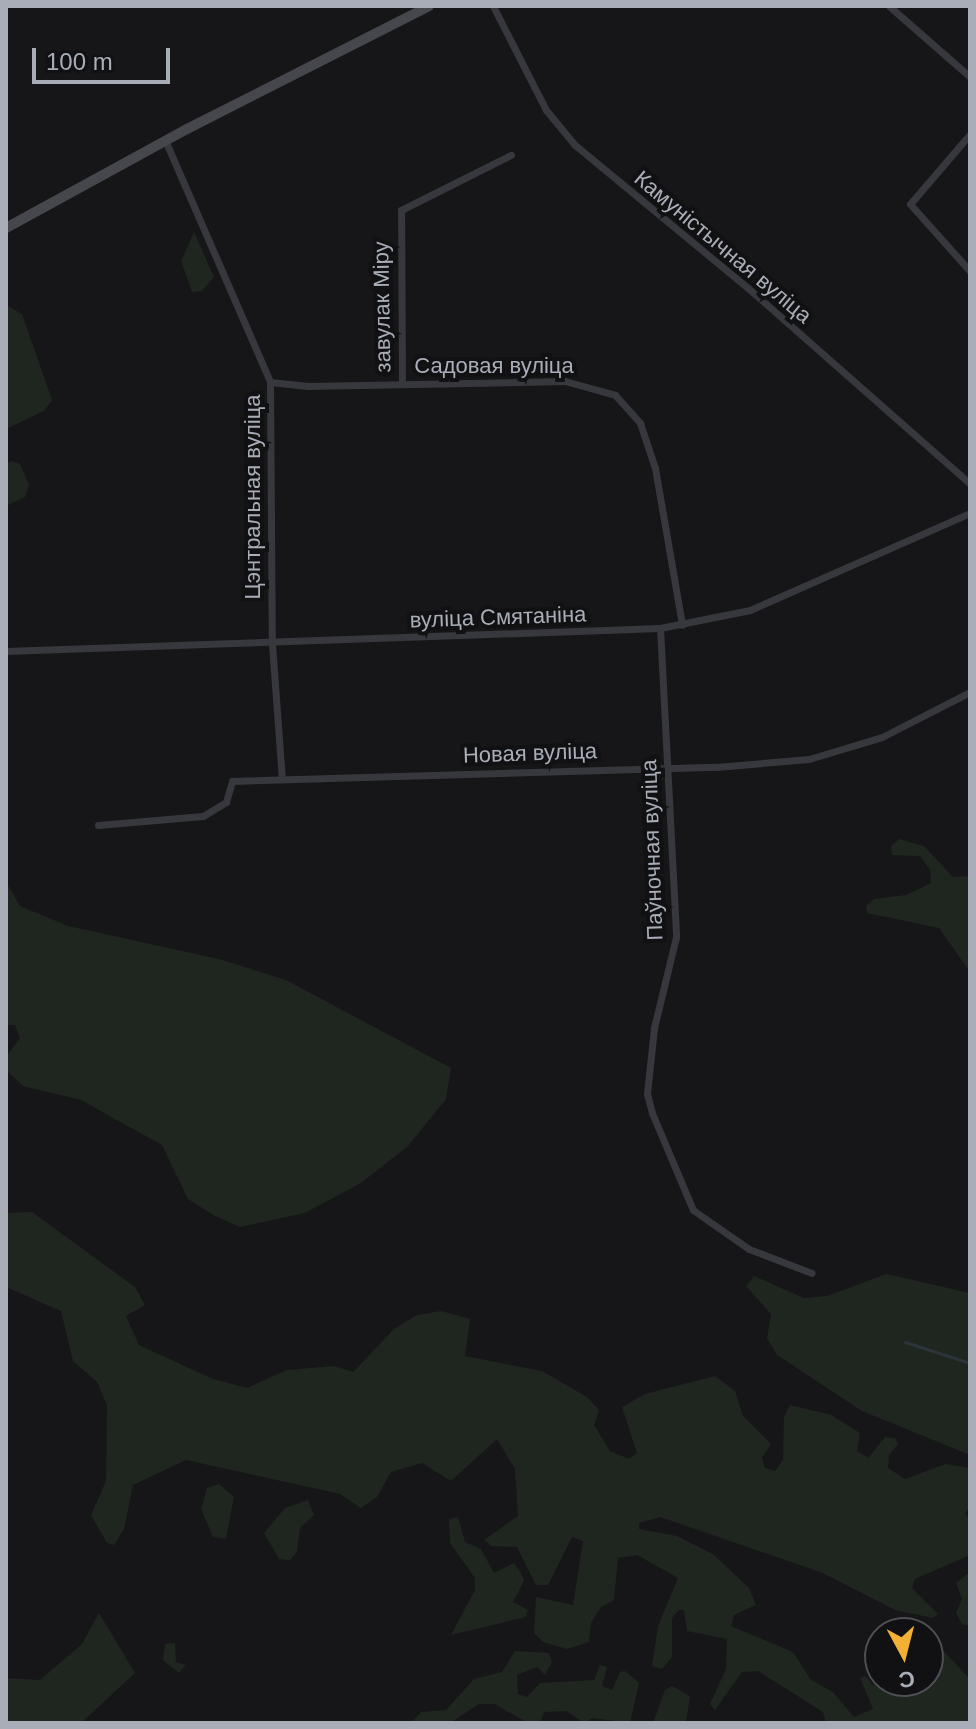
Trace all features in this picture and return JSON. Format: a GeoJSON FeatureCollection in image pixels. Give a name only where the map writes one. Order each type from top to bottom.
{"type":"FeatureCollection","features":[{"type":"Feature","properties":{"kind":"main road"},"geometry":{"type":"LineString","coordinates":[[6,228],[165,140],[429,6]]}},
{"type":"Feature","properties":{"kind":"street","name":"Камуністычная вуліца"},"geometry":{"type":"LineString","coordinates":[[493,6],[531,85],[567,136],[970,484]]}},
{"type":"Feature","properties":{"kind":"street"},"geometry":{"type":"LineString","coordinates":[[889,6],[970,77]]}},
{"type":"Feature","properties":{"kind":"street"},"geometry":{"type":"LineString","coordinates":[[970,134],[910,204],[970,271]]}},
{"type":"Feature","properties":{"kind":"street","name":"Цэнтральная вуліца"},"geometry":{"type":"LineString","coordinates":[[165,140],[270,382],[272,644],[282,779]]}},
{"type":"Feature","properties":{"kind":"street","name":"завулак Міру"},"geometry":{"type":"LineString","coordinates":[[402,383],[401,210],[511,155]]}},
{"type":"Feature","properties":{"kind":"street","name":"Садовая вуліца"},"geometry":{"type":"LineString","coordinates":[[270,382],[565,381],[600,388],[628,406],[655,468],[682,625]]}},
{"type":"Feature","properties":{"kind":"street","name":"вуліца Смятаніна"},"geometry":{"type":"LineString","coordinates":[[6,651],[272,644],[682,625],[775,600],[970,513]]}},
{"type":"Feature","properties":{"kind":"street","name":"Паўночная вуліца"},"geometry":{"type":"LineString","coordinates":[[660,628],[676,937],[654,1028],[647,1094],[693,1210],[749,1249],[812,1273]]}},
{"type":"Feature","properties":{"kind":"street","name":"Новая вуліца"},"geometry":{"type":"LineString","coordinates":[[98,825],[184,822],[215,812],[226,802],[232,781],[668,767],[809,759],[882,737],[970,692]]}},
{"type":"Feature","properties":{"kind":"shaded area"},"geometry":{"type":"Polygon","coordinates":[[[194,232],[214,277],[202,291],[192,292],[181,261],[194,232]]]}},
{"type":"Feature","properties":{"kind":"shaded area"},"geometry":{"type":"Polygon","coordinates":[[[6,305],[22,314],[52,400],[44,411],[6,429],[6,305]]]}},
{"type":"Feature","properties":{"kind":"shaded area"},"geometry":{"type":"Polygon","coordinates":[[[12,461],[20,464],[29,485],[25,497],[6,506],[6,464],[12,461]]]}},
{"type":"Feature","properties":{"kind":"shaded area"},"geometry":{"type":"Polygon","coordinates":[[[899,839],[924,846],[953,877],[970,876],[970,972],[939,928],[867,913],[866,906],[874,899],[906,895],[931,883],[930,870],[920,856],[892,855],[891,846],[899,839]]]}},
{"type":"Feature","properties":{"kind":"shaded area"},"geometry":{"type":"Polygon","coordinates":[[[6,882],[20,906],[68,926],[219,959],[286,980],[451,1068],[446,1099],[408,1146],[361,1183],[305,1213],[240,1227],[215,1216],[188,1199],[162,1145],[81,1100],[23,1086],[6,1070],[6,1057],[20,1038],[15,1025],[6,1025],[6,882]]]}},
{"type":"Feature","properties":{"kind":"shaded area"},"geometry":{"type":"Polygon","coordinates":[[[32,1212],[135,1287],[145,1305],[126,1316],[139,1345],[213,1379],[247,1388],[287,1370],[334,1366],[353,1372],[395,1328],[417,1315],[441,1311],[470,1319],[465,1356],[542,1371],[587,1397],[599,1410],[594,1425],[610,1451],[629,1459],[637,1453],[622,1407],[645,1394],[715,1376],[735,1391],[743,1416],[771,1444],[762,1458],[765,1468],[775,1471],[783,1460],[784,1417],[790,1405],[831,1415],[860,1433],[857,1451],[868,1458],[885,1437],[895,1438],[898,1444],[889,1455],[888,1468],[905,1479],[946,1464],[970,1468],[970,1507],[965,1513],[970,1520],[970,1555],[915,1579],[912,1588],[938,1614],[934,1617],[895,1610],[823,1573],[660,1517],[639,1523],[639,1529],[677,1536],[713,1554],[749,1588],[756,1605],[734,1615],[731,1626],[793,1652],[811,1680],[833,1692],[854,1717],[873,1709],[868,1697],[944,1697],[944,1651],[970,1679],[970,1721],[826,1723],[823,1712],[758,1671],[742,1672],[715,1710],[710,1704],[726,1669],[727,1639],[687,1631],[684,1610],[679,1610],[672,1618],[672,1657],[662,1669],[652,1666],[658,1626],[678,1578],[637,1555],[618,1558],[614,1600],[601,1607],[591,1623],[589,1642],[567,1649],[543,1642],[534,1633],[536,1597],[573,1605],[583,1541],[572,1537],[548,1585],[536,1585],[517,1547],[491,1546],[484,1540],[518,1516],[515,1469],[497,1439],[451,1481],[422,1463],[391,1472],[377,1497],[361,1508],[340,1494],[186,1460],[133,1485],[124,1529],[114,1545],[107,1543],[91,1515],[106,1481],[107,1405],[97,1382],[73,1361],[61,1311],[6,1287],[6,1213],[32,1212]]]}},
{"type":"Feature","properties":{"kind":"shaded area"},"geometry":{"type":"Polygon","coordinates":[[[886,1274],[970,1293],[970,1455],[862,1411],[777,1355],[767,1338],[771,1314],[746,1286],[754,1276],[804,1298],[827,1296],[886,1274]]]}},
{"type":"Feature","properties":{"kind":"shaded area"},"geometry":{"type":"Polygon","coordinates":[[[219,1484],[234,1497],[226,1539],[213,1537],[201,1509],[207,1488],[219,1484]]]}},
{"type":"Feature","properties":{"kind":"shaded area"},"geometry":{"type":"Polygon","coordinates":[[[308,1500],[314,1515],[300,1528],[297,1552],[290,1560],[279,1559],[264,1533],[285,1508],[308,1500]]]}},
{"type":"Feature","properties":{"kind":"shaded area"},"geometry":{"type":"Polygon","coordinates":[[[458,1517],[465,1542],[481,1549],[494,1573],[514,1563],[521,1573],[524,1581],[513,1602],[528,1610],[526,1617],[451,1635],[475,1590],[475,1578],[450,1543],[449,1519],[458,1517]]]}},
{"type":"Feature","properties":{"kind":"shaded area"},"geometry":{"type":"Polygon","coordinates":[[[970,1572],[970,1626],[962,1624],[956,1613],[962,1599],[956,1583],[970,1572]]]}},
{"type":"Feature","properties":{"kind":"shaded area"},"geometry":{"type":"Polygon","coordinates":[[[99,1613],[135,1673],[81,1723],[6,1723],[6,1678],[40,1680],[82,1644],[99,1613]]]}},
{"type":"Feature","properties":{"kind":"shaded area"},"geometry":{"type":"Polygon","coordinates":[[[175,1643],[176,1662],[186,1665],[179,1673],[163,1660],[165,1644],[175,1643]]]}},
{"type":"Feature","properties":{"kind":"shaded area"},"geometry":{"type":"Polygon","coordinates":[[[515,1651],[549,1653],[552,1662],[545,1675],[537,1667],[517,1675],[518,1694],[527,1697],[540,1683],[594,1680],[600,1665],[607,1667],[602,1686],[612,1690],[620,1672],[625,1671],[639,1683],[630,1723],[592,1718],[585,1723],[566,1711],[544,1712],[540,1723],[528,1723],[495,1704],[479,1704],[450,1723],[411,1723],[421,1712],[446,1710],[474,1679],[502,1672],[515,1651]]]}},
{"type":"Feature","properties":{"kind":"shaded area"},"geometry":{"type":"Polygon","coordinates":[[[672,1686],[690,1696],[686,1723],[653,1723],[665,1690],[672,1686]]]}},
{"type":"Feature","properties":{"kind":"waterway"},"geometry":{"type":"LineString","coordinates":[[905,1342],[970,1363]]}}]}
